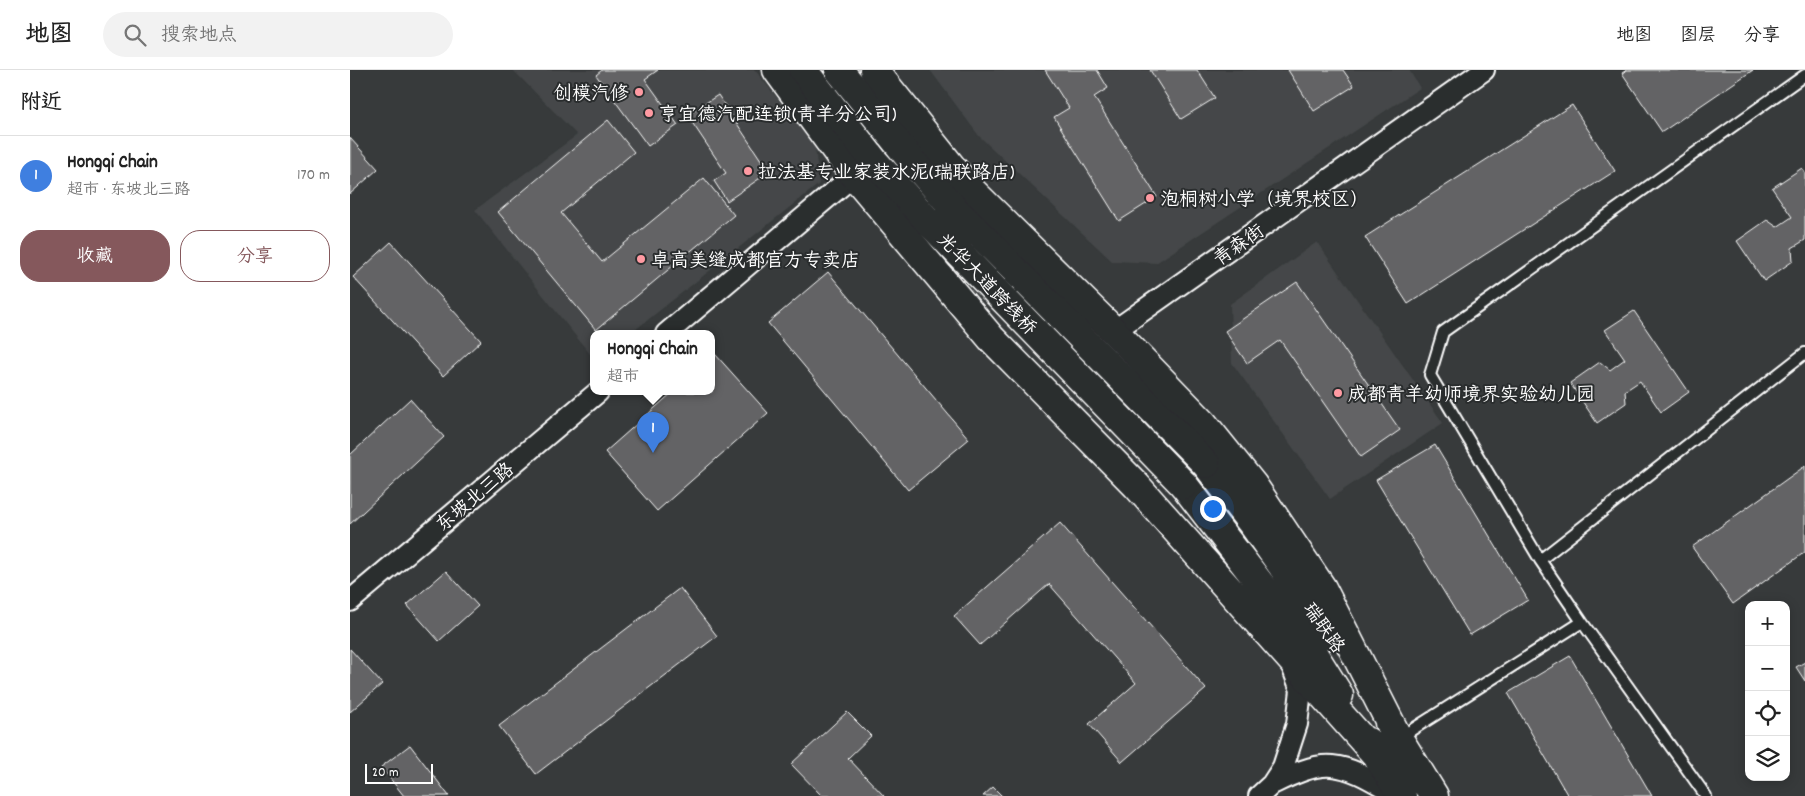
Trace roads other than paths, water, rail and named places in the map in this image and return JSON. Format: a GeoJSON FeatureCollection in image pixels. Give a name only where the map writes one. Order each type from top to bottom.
{"type":"FeatureCollection","features":[{"type":"Feature","properties":{"kind":"main road"},"geometry":{"type":"LineString","coordinates":[[777,70],[854,175],[991,338],[1136,485],[1377,756]]}},
{"type":"Feature","properties":{"kind":"main road","name":"光华大道跨线桥"},"geometry":{"type":"LineString","coordinates":[[802,70],[874,161],[927,220],[1184,485]]}},
{"type":"Feature","properties":{"kind":"main road","name":"光华大道跨线桥"},"geometry":{"type":"LineString","coordinates":[[839,70],[912,161],[952,206],[1206,464]]}},
{"type":"Feature","properties":{"kind":"main road"},"geometry":{"type":"LineString","coordinates":[[874,70],[966,185],[1114,331],[1203,423],[1253,485],[1322,588],[1398,738]]}},
{"type":"Feature","properties":{"kind":"main road","name":"瑞联路"},"geometry":{"type":"LineString","coordinates":[[1206,464],[1254,526],[1337,642],[1434,796]]}},
{"type":"Feature","properties":{"kind":"main road","name":"瑞联路"},"geometry":{"type":"LineString","coordinates":[[1184,485],[1309,647],[1401,796]]}},
{"type":"Feature","properties":{"kind":"street","name":"青森街"},"geometry":{"type":"LineString","coordinates":[[1114,331],[1484,70]]}},
{"type":"Feature","properties":{"kind":"street"},"geometry":{"type":"LineString","coordinates":[[671,330],[854,175]]}},
{"type":"Feature","properties":{"kind":"street","name":"东坡北三路"},"geometry":{"type":"LineString","coordinates":[[350,601],[594,395]]}},
{"type":"Feature","properties":{"kind":"street"},"geometry":{"type":"LineString","coordinates":[[1266,790],[1283,767],[1297,724],[1301,690],[1289,658]]}},
{"type":"Feature","properties":{"kind":"street"},"geometry":{"type":"LineString","coordinates":[[1266,790],[1305,770],[1331,766],[1357,773],[1401,796]]}},
{"type":"Feature","properties":{"kind":"lane"},"geometry":{"type":"LineString","coordinates":[[1706,796],[1540,560],[1430,375],[1443,332],[1805,75]]}},
{"type":"Feature","properties":{"kind":"lane"},"geometry":{"type":"LineString","coordinates":[[1540,560],[1805,353]]}},
{"type":"Feature","properties":{"kind":"lane"},"geometry":{"type":"LineString","coordinates":[[1398,738],[1582,622]]}},
{"type":"Feature","properties":{"kind":"place","name":"创模汽修"},"geometry":{"type":"Point","coordinates":[639,92]}},
{"type":"Feature","properties":{"kind":"place","name":"亨宜德汽配连锁(青羊分公司)"},"geometry":{"type":"Point","coordinates":[649,113]}},
{"type":"Feature","properties":{"kind":"place","name":"拉法基专业家装水泥(瑞联路店)"},"geometry":{"type":"Point","coordinates":[748,171]}},
{"type":"Feature","properties":{"kind":"place","name":"泡桐树小学（境界校区）"},"geometry":{"type":"Point","coordinates":[1150,198]}},
{"type":"Feature","properties":{"kind":"place","name":"卓高美缝成都官方专卖店"},"geometry":{"type":"Point","coordinates":[641,259]}},
{"type":"Feature","properties":{"kind":"place","name":"成都青羊幼师境界实验幼儿园"},"geometry":{"type":"Point","coordinates":[1338,393]}},
{"type":"Feature","properties":{"kind":"place","name":"Hongqi Chain"},"geometry":{"type":"Point","coordinates":[653,453]}}]}
